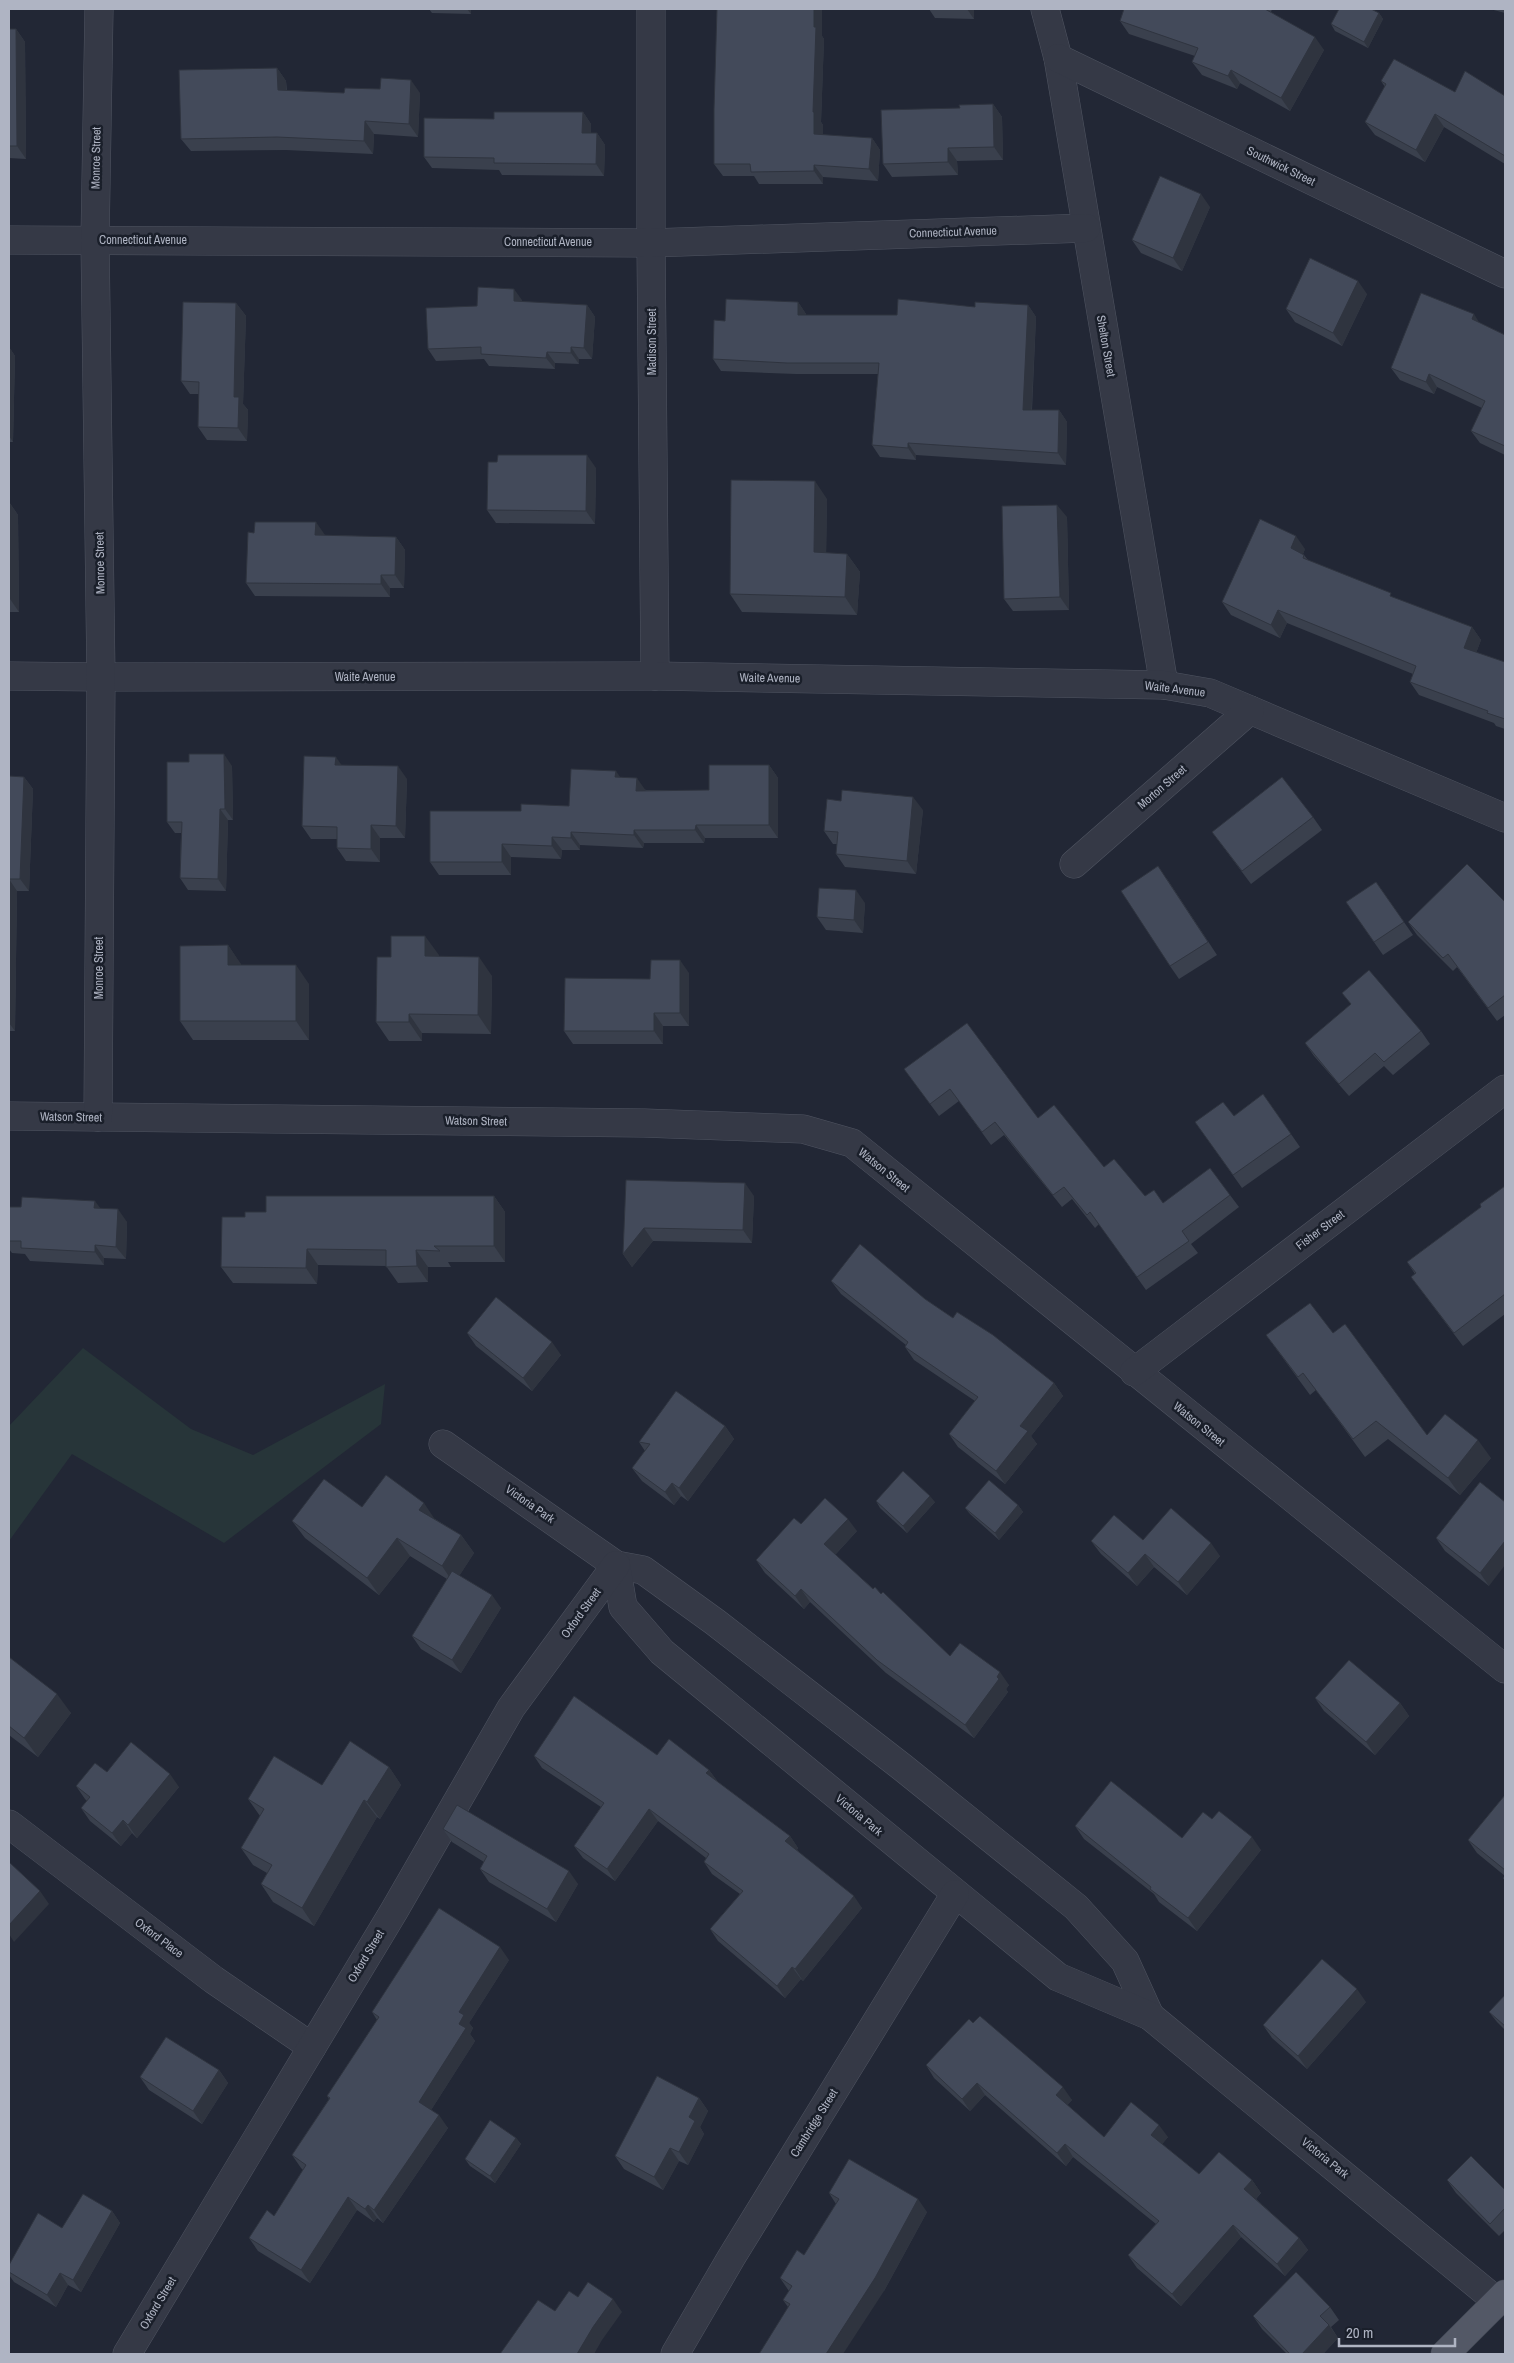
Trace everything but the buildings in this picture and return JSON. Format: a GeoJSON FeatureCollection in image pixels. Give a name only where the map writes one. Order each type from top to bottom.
{"type":"FeatureCollection","features":[{"type":"Feature","properties":{"kind":"main road"},"geometry":{"type":"LineString","coordinates":[[1445,2354],[1501,2298]]}},
{"type":"Feature","properties":{"kind":"street","name":"Monroe Street"},"geometry":{"type":"LineString","coordinates":[[98,1117],[101,677],[95,240],[99,9]]}},
{"type":"Feature","properties":{"kind":"street","name":"Madison Street"},"geometry":{"type":"LineString","coordinates":[[652,9],[651,243],[655,676]]}},
{"type":"Feature","properties":{"kind":"street","name":"Shelton Street"},"geometry":{"type":"LineString","coordinates":[[1045,9],[1058,58],[1164,685]]}},
{"type":"Feature","properties":{"kind":"street","name":"Southwick Street"},"geometry":{"type":"LineString","coordinates":[[1058,58],[1505,274]]}},
{"type":"Feature","properties":{"kind":"street","name":"Connecticut Avenue"},"geometry":{"type":"LineString","coordinates":[[9,240],[651,243],[1086,228]]}},
{"type":"Feature","properties":{"kind":"street","name":"Waite Avenue"},"geometry":{"type":"LineString","coordinates":[[9,676],[655,676],[1164,685],[1210,693],[1505,818]]}},
{"type":"Feature","properties":{"kind":"street","name":"Morton Street"},"geometry":{"type":"LineString","coordinates":[[1074,864],[1250,710]]}},
{"type":"Feature","properties":{"kind":"street","name":"Fisher Street"},"geometry":{"type":"LineString","coordinates":[[1134,1372],[1505,1089]]}},
{"type":"Feature","properties":{"kind":"street","name":"Watson Street"},"geometry":{"type":"LineString","coordinates":[[9,1116],[630,1123],[803,1130],[852,1143],[1134,1372],[1500,1656]]}},
{"type":"Feature","properties":{"kind":"street","name":"Victoria Park"},"geometry":{"type":"LineString","coordinates":[[443,1444],[616,1565],[643,1570],[715,1622],[902,1767],[1076,1907],[1124,1961],[1150,2016]]}},
{"type":"Feature","properties":{"kind":"street","name":"Victoria Park"},"geometry":{"type":"LineString","coordinates":[[616,1565],[623,1607],[662,1652],[1058,1977],[1150,2016],[1501,2298]]}},
{"type":"Feature","properties":{"kind":"street","name":"Oxford Street"},"geometry":{"type":"LineString","coordinates":[[127,2354],[312,2047],[511,1708],[616,1565]]}},
{"type":"Feature","properties":{"kind":"street","name":"Oxford Place"},"geometry":{"type":"LineString","coordinates":[[9,1824],[214,1980],[312,2047]]}},
{"type":"Feature","properties":{"kind":"street","name":"Cambridge Street"},"geometry":{"type":"LineString","coordinates":[[675,2354],[731,2258],[955,1894]]}},
{"type":"Feature","properties":{"kind":"shaded area"},"geometry":{"type":"Polygon","coordinates":[[[83,1348],[191,1429],[253,1455],[385,1384],[381,1424],[224,1543],[72,1454],[9,1541],[9,1426],[83,1348]]]}}]}
